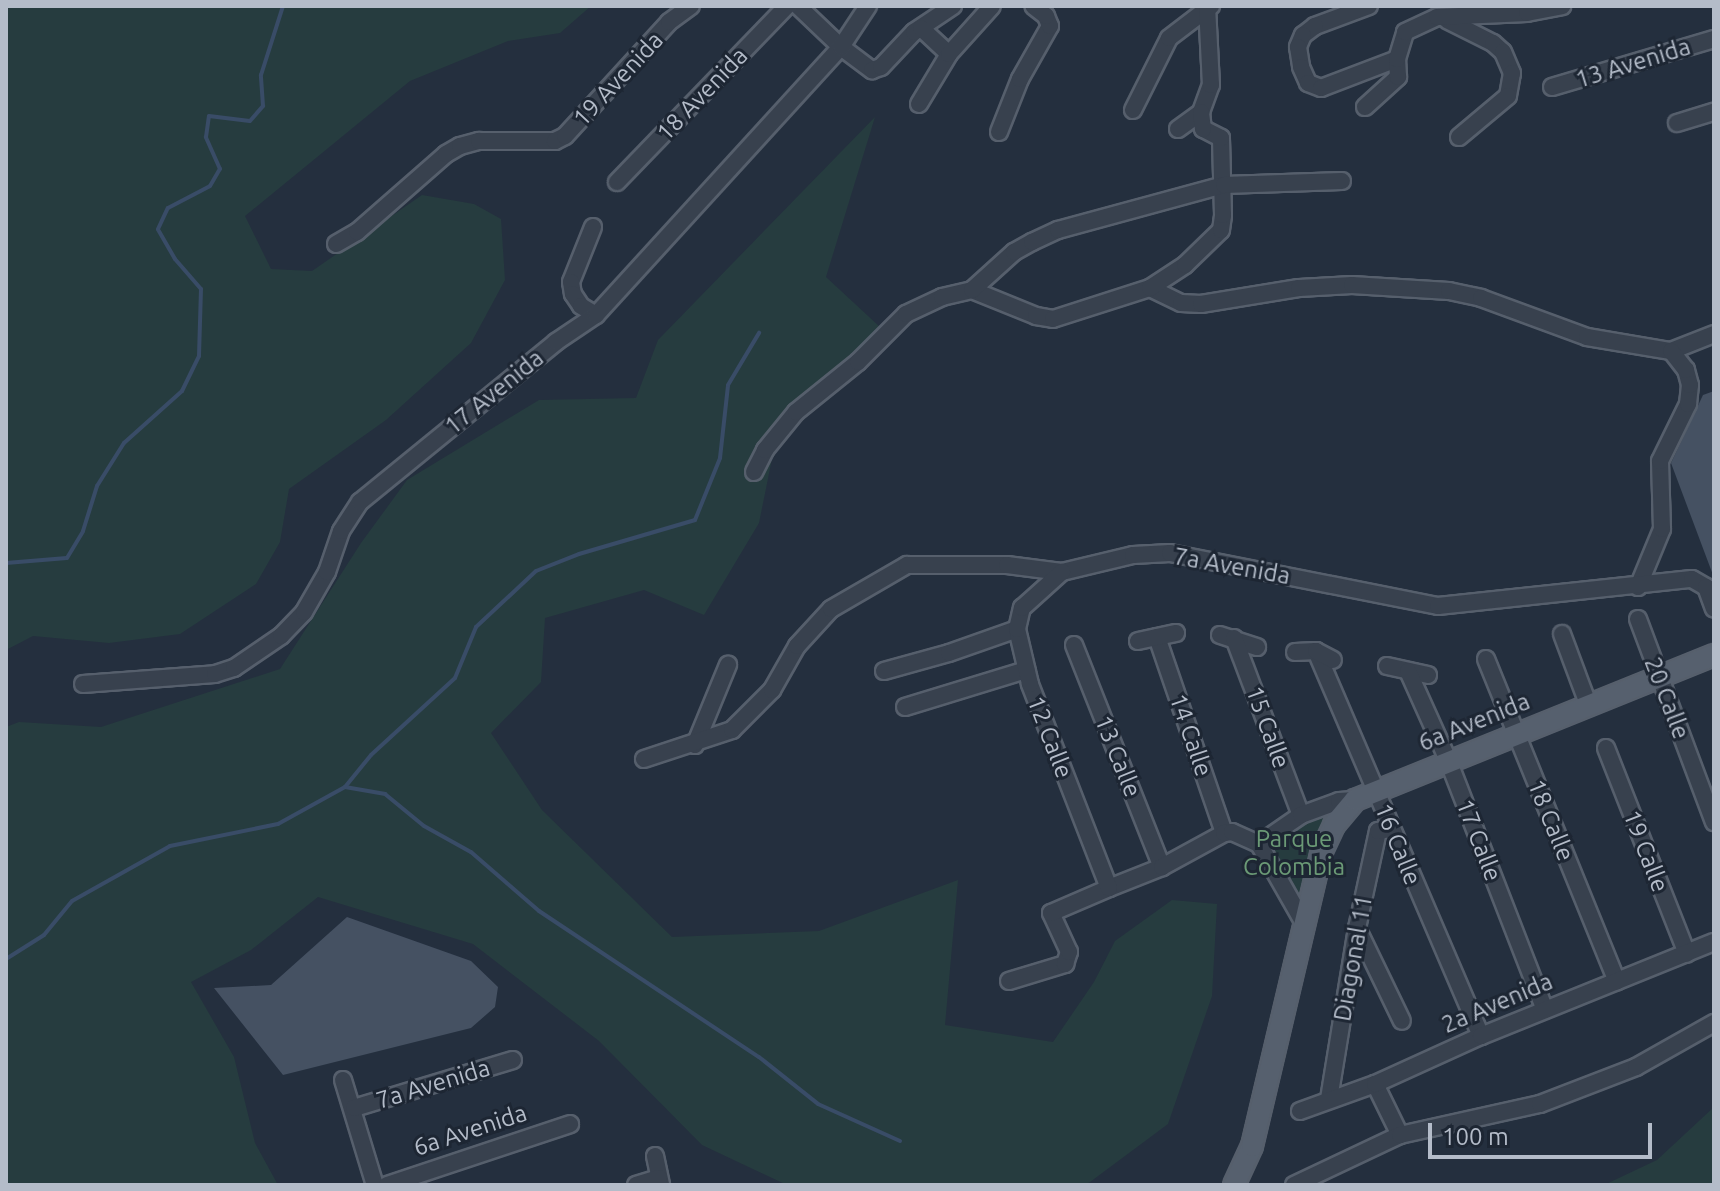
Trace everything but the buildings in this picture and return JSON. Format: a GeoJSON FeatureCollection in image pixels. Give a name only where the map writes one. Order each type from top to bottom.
{"type":"FeatureCollection","features":[{"type":"Feature","properties":{"kind":"main road","name":"6a Avenida"},"geometry":{"type":"LineString","coordinates":[[1355,800],[1714,655]]}},
{"type":"Feature","properties":{"kind":"main road"},"geometry":{"type":"LineString","coordinates":[[1234,1185],[1252,1146],[1321,853],[1334,825],[1355,800]]}},
{"type":"Feature","properties":{"kind":"street","name":"19 Avenida"},"geometry":{"type":"LineString","coordinates":[[336,244],[357,232],[446,154],[460,146],[479,141],[555,141],[565,136],[669,22],[691,6]]}},
{"type":"Feature","properties":{"kind":"street","name":"18 Avenida"},"geometry":{"type":"LineString","coordinates":[[617,182],[787,6]]}},
{"type":"Feature","properties":{"kind":"street"},"geometry":{"type":"LineString","coordinates":[[798,6],[841,47],[872,70],[881,67],[906,39],[953,6]]}},
{"type":"Feature","properties":{"kind":"street","name":"17 Avenida"},"geometry":{"type":"LineString","coordinates":[[83,684],[215,674],[257,655],[304,612],[327,572],[341,531],[360,502],[556,342],[596,315],[841,47],[868,6]]}},
{"type":"Feature","properties":{"kind":"street"},"geometry":{"type":"LineString","coordinates":[[919,104],[949,54],[992,6]]}},
{"type":"Feature","properties":{"kind":"street"},"geometry":{"type":"LineString","coordinates":[[999,132],[1020,79],[1050,26],[1046,16],[1033,6]]}},
{"type":"Feature","properties":{"kind":"street"},"geometry":{"type":"LineString","coordinates":[[1369,6],[1315,26],[1303,35],[1298,47],[1301,67],[1308,83],[1321,88],[1397,59]]}},
{"type":"Feature","properties":{"kind":"street"},"geometry":{"type":"LineString","coordinates":[[1365,107],[1398,77],[1397,59],[1405,32],[1439,11],[1527,13],[1562,6]]}},
{"type":"Feature","properties":{"kind":"street"},"geometry":{"type":"LineString","coordinates":[[1133,110],[1169,38],[1208,7]]}},
{"type":"Feature","properties":{"kind":"street"},"geometry":{"type":"LineString","coordinates":[[972,290],[1036,316],[1053,319],[1150,288],[1204,251],[1221,230],[1224,185],[1221,138],[1203,129],[1201,112],[1211,85],[1208,7]]}},
{"type":"Feature","properties":{"kind":"street"},"geometry":{"type":"LineString","coordinates":[[1439,11],[1493,43],[1503,52],[1512,73],[1508,96],[1459,137]]}},
{"type":"Feature","properties":{"kind":"street"},"geometry":{"type":"LineString","coordinates":[[921,28],[949,54]]}},
{"type":"Feature","properties":{"kind":"street","name":"13 Avenida"},"geometry":{"type":"LineString","coordinates":[[1552,87],[1714,39]]}},
{"type":"Feature","properties":{"kind":"street"},"geometry":{"type":"LineString","coordinates":[[1178,129],[1201,112]]}},
{"type":"Feature","properties":{"kind":"street"},"geometry":{"type":"LineString","coordinates":[[1677,123],[1714,112]]}},
{"type":"Feature","properties":{"kind":"street"},"geometry":{"type":"LineString","coordinates":[[754,472],[765,450],[796,412],[858,362],[906,314],[942,297],[972,290],[1014,252],[1058,230],[1224,185],[1342,181]]}},
{"type":"Feature","properties":{"kind":"street"},"geometry":{"type":"LineString","coordinates":[[593,227],[571,282],[573,294],[581,306],[596,315]]}},
{"type":"Feature","properties":{"kind":"street"},"geometry":{"type":"LineString","coordinates":[[1150,288],[1181,303],[1201,304],[1299,288],[1352,285],[1449,291],[1481,298],[1587,337],[1671,351],[1714,334]]}},
{"type":"Feature","properties":{"kind":"street"},"geometry":{"type":"LineString","coordinates":[[1638,587],[1662,529],[1660,461],[1688,404],[1690,385],[1686,370],[1671,351]]}},
{"type":"Feature","properties":{"kind":"street","name":"7a Avenida"},"geometry":{"type":"LineString","coordinates":[[644,759],[695,745],[732,730],[772,690],[797,646],[831,609],[907,565],[1007,565],[1062,572],[1133,555],[1170,553],[1438,606],[1700,581],[1714,609]]}},
{"type":"Feature","properties":{"kind":"street"},"geometry":{"type":"LineString","coordinates":[[884,671],[949,653],[1017,629],[1022,608],[1062,572]]}},
{"type":"Feature","properties":{"kind":"street","name":"20 Calle"},"geometry":{"type":"LineString","coordinates":[[1638,619],[1714,822]]}},
{"type":"Feature","properties":{"kind":"street","name":"12 Calle"},"geometry":{"type":"LineString","coordinates":[[1017,629],[1026,670],[1109,888]]}},
{"type":"Feature","properties":{"kind":"street"},"geometry":{"type":"LineString","coordinates":[[1138,641],[1176,633]]}},
{"type":"Feature","properties":{"kind":"street"},"geometry":{"type":"LineString","coordinates":[[1562,634],[1588,704]]}},
{"type":"Feature","properties":{"kind":"street","name":"15 Calle"},"geometry":{"type":"LineString","coordinates":[[1257,647],[1227,636],[1301,815]]}},
{"type":"Feature","properties":{"kind":"street","name":"14 Calle"},"geometry":{"type":"LineString","coordinates":[[1157,637],[1224,833]]}},
{"type":"Feature","properties":{"kind":"street","name":"13 Calle"},"geometry":{"type":"LineString","coordinates":[[1074,645],[1162,867]]}},
{"type":"Feature","properties":{"kind":"street"},"geometry":{"type":"LineString","coordinates":[[1295,652],[1316,651],[1333,660]]}},
{"type":"Feature","properties":{"kind":"street","name":"16 Calle"},"geometry":{"type":"LineString","coordinates":[[1316,651],[1481,1036]]}},
{"type":"Feature","properties":{"kind":"street","name":"18 Calle"},"geometry":{"type":"LineString","coordinates":[[1486,659],[1617,981]]}},
{"type":"Feature","properties":{"kind":"street"},"geometry":{"type":"LineString","coordinates":[[695,745],[728,665]]}},
{"type":"Feature","properties":{"kind":"street"},"geometry":{"type":"LineString","coordinates":[[1387,666],[1428,675]]}},
{"type":"Feature","properties":{"kind":"street"},"geometry":{"type":"LineString","coordinates":[[905,707],[1026,670]]}},
{"type":"Feature","properties":{"kind":"street","name":"17 Calle"},"geometry":{"type":"LineString","coordinates":[[1408,671],[1448,760],[1545,1010]]}},
{"type":"Feature","properties":{"kind":"street","name":"19 Calle"},"geometry":{"type":"LineString","coordinates":[[1606,748],[1687,954]]}},
{"type":"Feature","properties":{"kind":"street","name":"6a Avenida"},"geometry":{"type":"LineString","coordinates":[[1252,841],[1301,815],[1339,801],[1355,800]]}},
{"type":"Feature","properties":{"kind":"street","name":"Diagonal 11"},"geometry":{"type":"LineString","coordinates":[[1329,1099],[1357,928],[1378,831],[1391,829]]}},
{"type":"Feature","properties":{"kind":"street"},"geometry":{"type":"LineString","coordinates":[[1009,981],[1065,964],[1069,952],[1051,913],[1162,867],[1224,833],[1252,841],[1305,925]]}},
{"type":"Feature","properties":{"kind":"street"},"geometry":{"type":"LineString","coordinates":[[1357,928],[1402,1021]]}},
{"type":"Feature","properties":{"kind":"street","name":"2a Avenida"},"geometry":{"type":"LineString","coordinates":[[1300,1111],[1375,1084],[1481,1036],[1714,942]]}},
{"type":"Feature","properties":{"kind":"street"},"geometry":{"type":"LineString","coordinates":[[1294,1185],[1400,1135],[1540,1104],[1636,1067],[1714,1023]]}},
{"type":"Feature","properties":{"kind":"street","name":"7a Avenida"},"geometry":{"type":"LineString","coordinates":[[354,1108],[513,1060]]}},
{"type":"Feature","properties":{"kind":"street"},"geometry":{"type":"LineString","coordinates":[[343,1080],[375,1185]]}},
{"type":"Feature","properties":{"kind":"street"},"geometry":{"type":"LineString","coordinates":[[1375,1084],[1400,1135]]}},
{"type":"Feature","properties":{"kind":"street","name":"6a Avenida"},"geometry":{"type":"LineString","coordinates":[[387,1185],[570,1124]]}},
{"type":"Feature","properties":{"kind":"street"},"geometry":{"type":"LineString","coordinates":[[636,1185],[660,1182],[655,1156]]}},
{"type":"Feature","properties":{"kind":"green space"},"geometry":{"type":"Polygon","coordinates":[[[6,6],[591,6],[560,33],[508,41],[410,81],[245,216],[271,269],[312,271],[422,195],[474,204],[501,219],[505,280],[471,343],[386,420],[289,489],[280,542],[256,584],[180,634],[109,643],[33,636],[6,650],[6,6]]]}},
{"type":"Feature","properties":{"kind":"green space"},"geometry":{"type":"Polygon","coordinates":[[[875,117],[826,277],[881,328],[777,434],[759,523],[704,615],[644,590],[545,618],[541,682],[491,733],[542,810],[672,937],[819,931],[958,880],[945,1025],[1053,1042],[1094,982],[1115,941],[1172,900],[1217,904],[1212,996],[1168,1124],[1086,1185],[787,1185],[702,1145],[599,1041],[473,944],[318,897],[251,950],[191,982],[234,1057],[255,1143],[278,1185],[6,1184],[6,727],[19,722],[101,727],[280,669],[361,543],[407,480],[539,400],[636,398],[658,340],[875,117]]]}},
{"type":"Feature","properties":{"kind":"green space","name":"Parque Colombia"},"geometry":{"type":"Polygon","coordinates":[[[1336,802],[1306,922],[1259,844],[1336,802]]]}},
{"type":"Feature","properties":{"kind":"green space"},"geometry":{"type":"Polygon","coordinates":[[[1714,1107],[1714,1185],[1604,1185],[1657,1160],[1714,1107]]]}},
{"type":"Feature","properties":{"kind":"waterway"},"geometry":{"type":"LineString","coordinates":[[6,563],[67,558],[83,531],[97,486],[124,443],[182,391],[199,356],[201,289],[175,259],[158,229],[168,208],[210,186],[220,169],[206,137],[209,116],[250,121],[263,106],[261,75],[283,6]]}},
{"type":"Feature","properties":{"kind":"waterway"},"geometry":{"type":"LineString","coordinates":[[6,959],[44,935],[72,901],[170,846],[278,824],[345,787],[371,755],[455,678],[476,627],[536,571],[579,554],[695,520],[720,458],[728,385],[759,333]]}},
{"type":"Feature","properties":{"kind":"waterway"},"geometry":{"type":"LineString","coordinates":[[345,787],[385,794],[424,826],[471,852],[539,911],[759,1057],[818,1104],[900,1141]]}}]}
